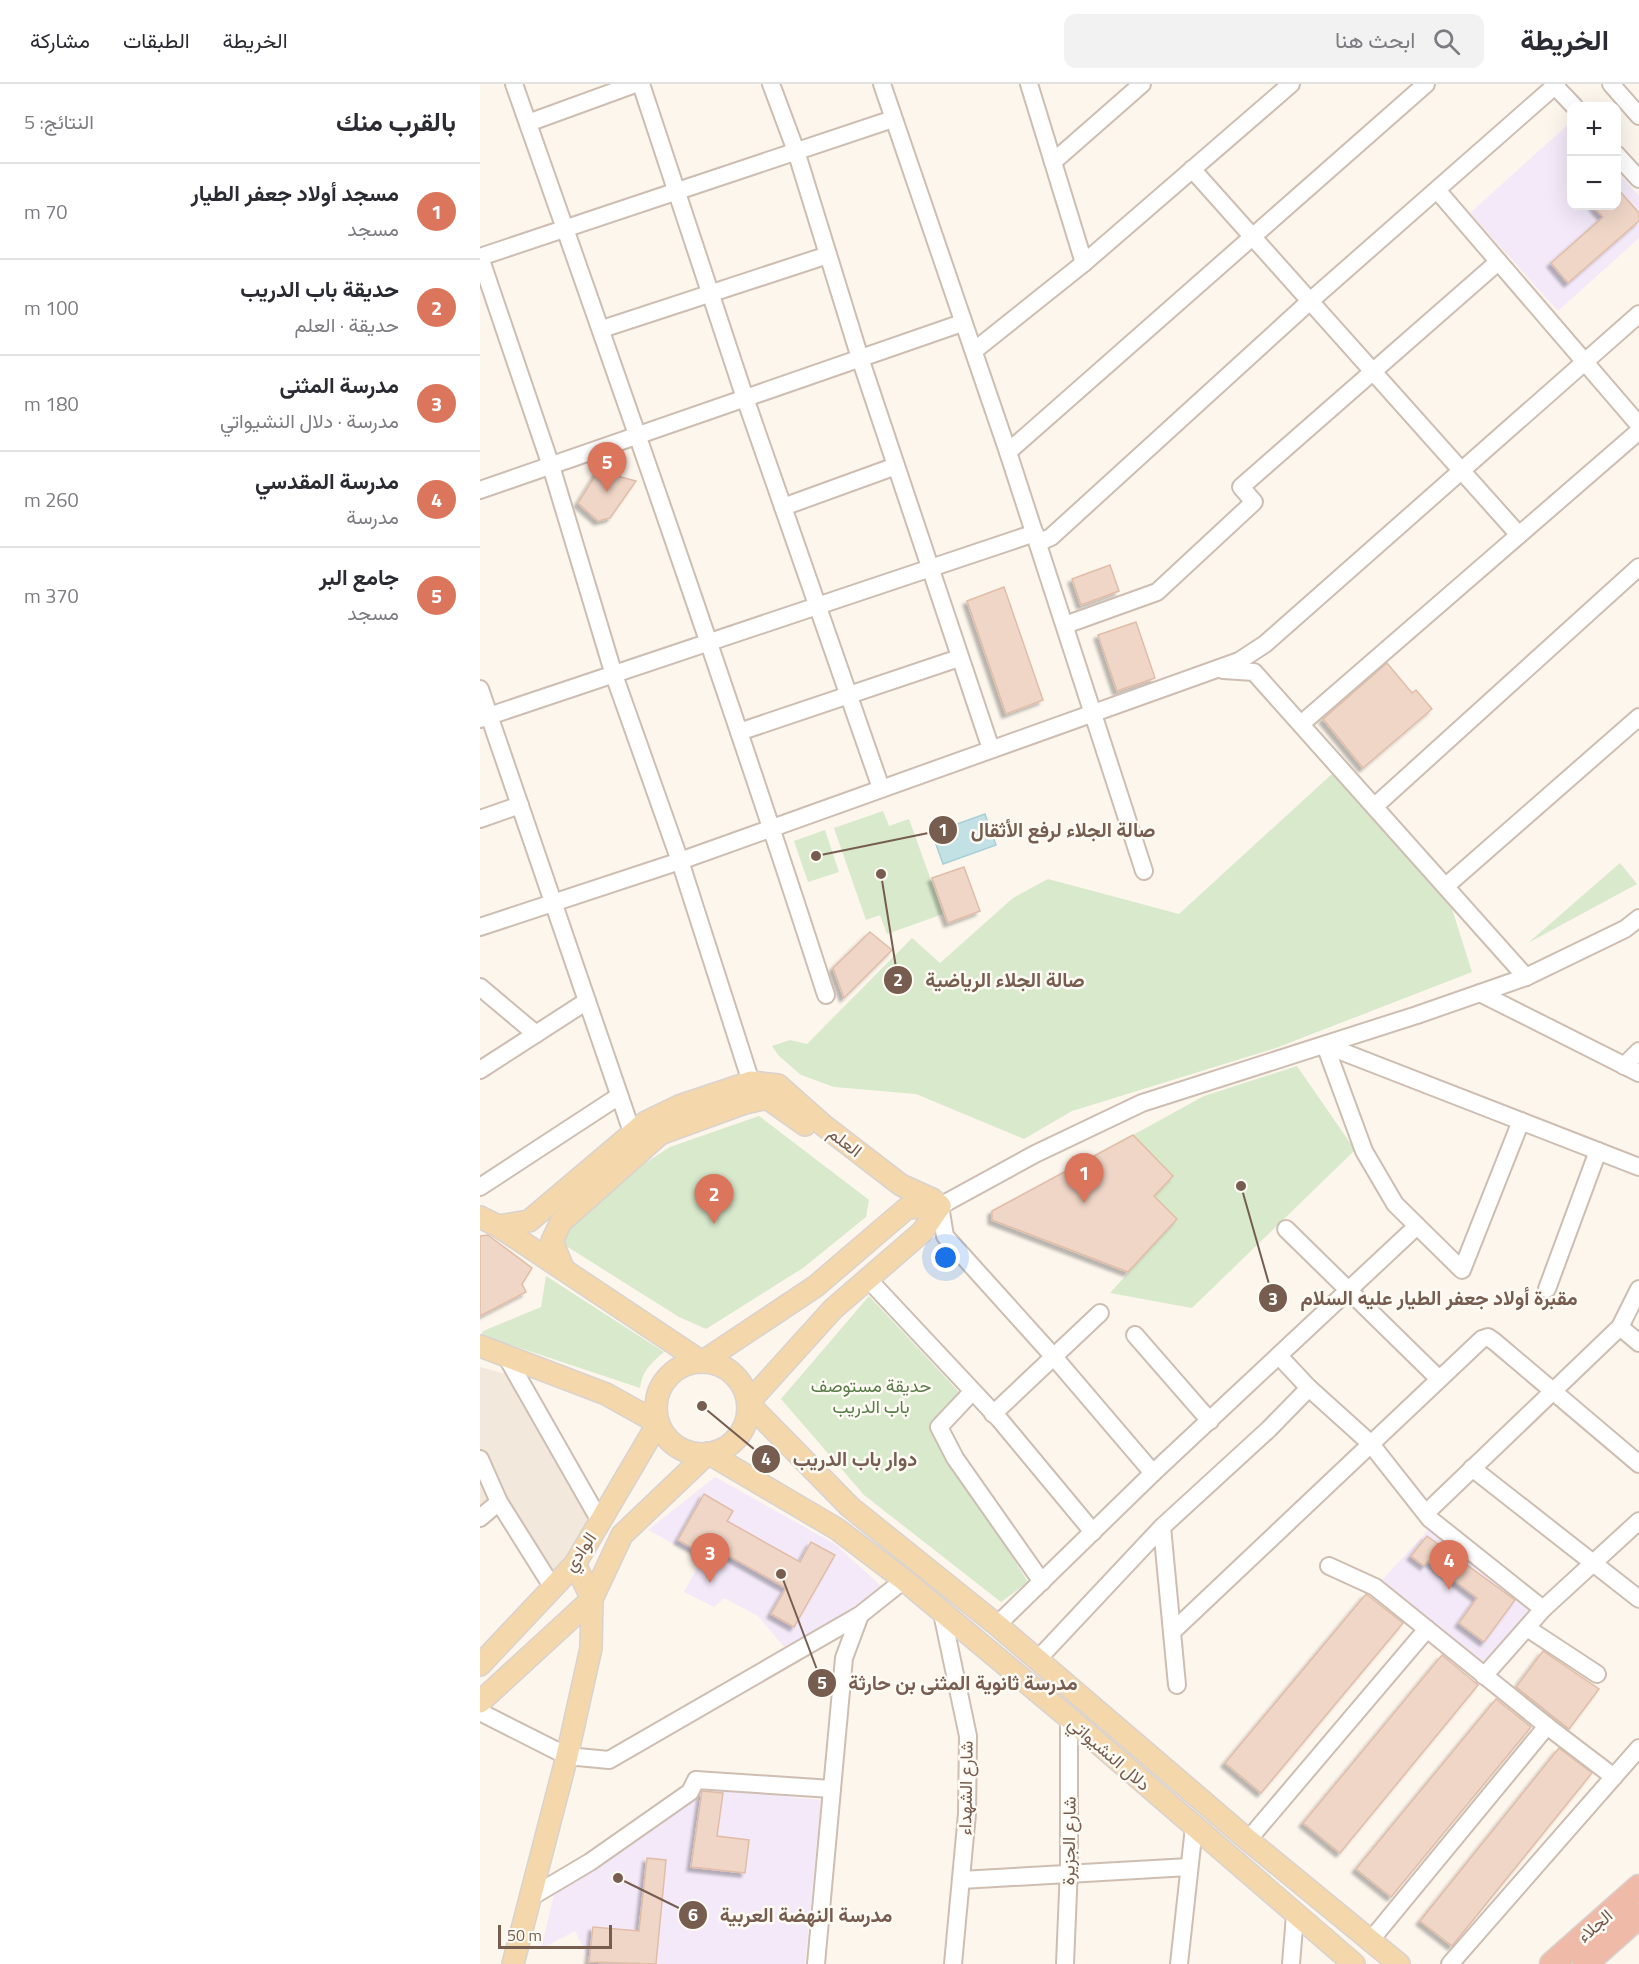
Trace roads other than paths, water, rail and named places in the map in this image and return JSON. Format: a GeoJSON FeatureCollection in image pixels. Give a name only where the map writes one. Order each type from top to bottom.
{"type":"FeatureCollection","features":[{"type":"Feature","properties":{"kind":"highway","name":"الجلاء"},"geometry":{"type":"LineString","coordinates":[[1552,1964],[1639,1887]]}},
{"type":"Feature","properties":{"kind":"highway","name":"الجلاء"},"geometry":{"type":"LineString","coordinates":[[1585,1964],[1637,1921]]}},
{"type":"Feature","properties":{"kind":"main road","name":"العلم"},"geometry":{"type":"LineString","coordinates":[[751,1082],[767,1098],[814,1132],[908,1208]]}},
{"type":"Feature","properties":{"kind":"main road","name":"العلم"},"geometry":{"type":"LineString","coordinates":[[751,1082],[778,1085],[823,1125],[901,1185],[932,1199],[940,1206]]}},
{"type":"Feature","properties":{"kind":"main road"},"geometry":{"type":"LineString","coordinates":[[486,1221],[529,1221],[633,1136],[646,1122],[679,1106],[751,1082]]}},
{"type":"Feature","properties":{"kind":"main road"},"geometry":{"type":"LineString","coordinates":[[563,1268],[552,1241],[561,1222],[660,1134],[745,1102],[767,1098]]}},
{"type":"Feature","properties":{"kind":"main road"},"geometry":{"type":"LineString","coordinates":[[702,1362],[816,1286],[908,1208],[940,1206]]}},
{"type":"Feature","properties":{"kind":"main road"},"geometry":{"type":"LineString","coordinates":[[940,1206],[922,1232],[833,1309],[748,1403],[742,1430],[722,1449],[708,1454],[692,1453],[678,1447],[666,1437],[658,1423],[657,1401],[664,1381],[675,1371],[688,1364],[702,1362],[715,1364],[732,1374],[744,1390],[748,1403],[849,1507],[997,1624],[1248,1840],[1399,1964]]}},
{"type":"Feature","properties":{"kind":"main road"},"geometry":{"type":"LineString","coordinates":[[908,1208],[922,1232]]}},
{"type":"Feature","properties":{"kind":"main road"},"geometry":{"type":"LineString","coordinates":[[486,1221],[563,1268],[702,1362]]}},
{"type":"Feature","properties":{"kind":"main road"},"geometry":{"type":"LineString","coordinates":[[480,1347],[606,1394],[658,1423]]}},
{"type":"Feature","properties":{"kind":"main road","name":"الوادي"},"geometry":{"type":"LineString","coordinates":[[480,1665],[575,1564],[658,1423]]}},
{"type":"Feature","properties":{"kind":"main road"},"geometry":{"type":"LineString","coordinates":[[480,1702],[592,1599],[622,1535],[708,1454]]}},
{"type":"Feature","properties":{"kind":"main road","name":"دلال النشيواتي"},"geometry":{"type":"LineString","coordinates":[[708,1454],[837,1529],[904,1580],[1069,1718],[1354,1964]]}},
{"type":"Feature","properties":{"kind":"main road"},"geometry":{"type":"LineString","coordinates":[[513,1964],[567,1756],[591,1648],[592,1599],[575,1564]]}},
{"type":"Feature","properties":{"kind":"street"},"geometry":{"type":"LineString","coordinates":[[514,84],[602,329],[772,828],[826,994]]}},
{"type":"Feature","properties":{"kind":"street"},"geometry":{"type":"LineString","coordinates":[[528,123],[635,84]]}},
{"type":"Feature","properties":{"kind":"street"},"geometry":{"type":"LineString","coordinates":[[641,84],[745,398],[881,788]]}},
{"type":"Feature","properties":{"kind":"street"},"geometry":{"type":"LineString","coordinates":[[771,84],[796,151],[860,358],[991,749]]}},
{"type":"Feature","properties":{"kind":"street"},"geometry":{"type":"LineString","coordinates":[[882,84],[962,323],[975,350],[1144,871]]}},
{"type":"Feature","properties":{"kind":"street"},"geometry":{"type":"LineString","coordinates":[[1029,84],[1084,263]]}},
{"type":"Feature","properties":{"kind":"street"},"geometry":{"type":"LineString","coordinates":[[1053,162],[1142,84]]}},
{"type":"Feature","properties":{"kind":"street"},"geometry":{"type":"LineString","coordinates":[[975,350],[1084,263],[1291,84]]}},
{"type":"Feature","properties":{"kind":"street"},"geometry":{"type":"LineString","coordinates":[[1008,452],[1426,84]]}},
{"type":"Feature","properties":{"kind":"street"},"geometry":{"type":"LineString","coordinates":[[1611,84],[1639,116]]}},
{"type":"Feature","properties":{"kind":"street"},"geometry":{"type":"LineString","coordinates":[[485,718],[931,568],[1036,538],[1051,537],[1309,302],[1555,85],[1570,102]]}},
{"type":"Feature","properties":{"kind":"street"},"geometry":{"type":"LineString","coordinates":[[751,1082],[680,861],[614,675],[551,466],[480,257],[893,119]]}},
{"type":"Feature","properties":{"kind":"street"},"geometry":{"type":"LineString","coordinates":[[1619,156],[1639,179]]}},
{"type":"Feature","properties":{"kind":"street"},"geometry":{"type":"LineString","coordinates":[[1192,169],[1519,535]]}},
{"type":"Feature","properties":{"kind":"street"},"geometry":{"type":"LineString","coordinates":[[1437,190],[1639,425]]}},
{"type":"Feature","properties":{"kind":"street"},"geometry":{"type":"LineString","coordinates":[[602,329],[828,255]]}},
{"type":"Feature","properties":{"kind":"street"},"geometry":{"type":"LineString","coordinates":[[1065,625],[1157,592],[1254,502],[1241,487],[1498,262]]}},
{"type":"Feature","properties":{"kind":"street"},"geometry":{"type":"LineString","coordinates":[[480,927],[680,861],[1093,712],[1239,662],[1265,644],[1639,314]]}},
{"type":"Feature","properties":{"kind":"street"},"geometry":{"type":"LineString","coordinates":[[480,490],[962,323]]}},
{"type":"Feature","properties":{"kind":"street"},"geometry":{"type":"LineString","coordinates":[[1301,724],[1639,430]]}},
{"type":"Feature","properties":{"kind":"street"},"geometry":{"type":"LineString","coordinates":[[783,507],[896,466]]}},
{"type":"Feature","properties":{"kind":"street"},"geometry":{"type":"LineString","coordinates":[[1374,807],[1639,567]]}},
{"type":"Feature","properties":{"kind":"street"},"geometry":{"type":"LineString","coordinates":[[739,732],[959,657]]}},
{"type":"Feature","properties":{"kind":"street"},"geometry":{"type":"LineString","coordinates":[[1217,669],[1254,672],[1526,977]]}},
{"type":"Feature","properties":{"kind":"street"},"geometry":{"type":"LineString","coordinates":[[480,689],[485,718],[520,805],[633,1136]]}},
{"type":"Feature","properties":{"kind":"street"},"geometry":{"type":"LineString","coordinates":[[1446,886],[1639,717]]}},
{"type":"Feature","properties":{"kind":"street"},"geometry":{"type":"LineString","coordinates":[[480,819],[520,805]]}},
{"type":"Feature","properties":{"kind":"street"},"geometry":{"type":"LineString","coordinates":[[1153,1473],[1054,1357],[945,1236],[940,1206],[1035,1154],[1142,1103],[1325,1045],[1526,977],[1625,929],[1639,918]]}},
{"type":"Feature","properties":{"kind":"street"},"geometry":{"type":"LineString","coordinates":[[480,987],[536,1034]]}},
{"type":"Feature","properties":{"kind":"street"},"geometry":{"type":"LineString","coordinates":[[1480,993],[1631,1069],[1639,1051]]}},
{"type":"Feature","properties":{"kind":"street"},"geometry":{"type":"LineString","coordinates":[[480,1070],[587,1001]]}},
{"type":"Feature","properties":{"kind":"street"},"geometry":{"type":"LineString","coordinates":[[1325,1045],[1639,1167]]}},
{"type":"Feature","properties":{"kind":"street"},"geometry":{"type":"LineString","coordinates":[[1325,1045],[1364,1151],[1395,1204],[1462,1270],[1521,1121]]}},
{"type":"Feature","properties":{"kind":"street"},"geometry":{"type":"LineString","coordinates":[[480,1187],[619,1095]]}},
{"type":"Feature","properties":{"kind":"street"},"geometry":{"type":"LineString","coordinates":[[1547,1289],[1598,1151]]}},
{"type":"Feature","properties":{"kind":"street"},"geometry":{"type":"LineString","coordinates":[[997,1624],[1153,1473],[1417,1226]]}},
{"type":"Feature","properties":{"kind":"street"},"geometry":{"type":"LineString","coordinates":[[1286,1229],[1438,1378]]}},
{"type":"Feature","properties":{"kind":"street"},"geometry":{"type":"LineString","coordinates":[[868,1279],[993,1414],[1093,1532]]}},
{"type":"Feature","properties":{"kind":"street"},"geometry":{"type":"LineString","coordinates":[[1426,1514],[1620,1327],[1639,1289]]}},
{"type":"Feature","properties":{"kind":"street"},"geometry":{"type":"LineString","coordinates":[[993,1414],[1100,1313]]}},
{"type":"Feature","properties":{"kind":"street"},"geometry":{"type":"LineString","coordinates":[[1620,1327],[1639,1343]]}},
{"type":"Feature","properties":{"kind":"street"},"geometry":{"type":"LineString","coordinates":[[1135,1335],[1210,1421]]}},
{"type":"Feature","properties":{"kind":"street"},"geometry":{"type":"LineString","coordinates":[[1172,1632],[1200,1608],[1438,1378],[1482,1339],[1488,1337],[1639,1464]]}},
{"type":"Feature","properties":{"kind":"street"},"geometry":{"type":"LineString","coordinates":[[506,1356],[600,1521]]}},
{"type":"Feature","properties":{"kind":"street"},"geometry":{"type":"LineString","coordinates":[[1279,1356],[1309,1388],[1370,1443],[1426,1514],[1543,1609]]}},
{"type":"Feature","properties":{"kind":"street"},"geometry":{"type":"LineString","coordinates":[[1038,1659],[1162,1527],[1254,1444],[1309,1388]]}},
{"type":"Feature","properties":{"kind":"street"},"geometry":{"type":"LineString","coordinates":[[972,1392],[939,1427],[956,1458],[1042,1582]]}},
{"type":"Feature","properties":{"kind":"street"},"geometry":{"type":"LineString","coordinates":[[480,1459],[499,1502],[553,1588]]}},
{"type":"Feature","properties":{"kind":"street"},"geometry":{"type":"LineString","coordinates":[[1472,1468],[1639,1599]]}},
{"type":"Feature","properties":{"kind":"street"},"geometry":{"type":"LineString","coordinates":[[480,1518],[499,1502]]}},
{"type":"Feature","properties":{"kind":"street"},"geometry":{"type":"LineString","coordinates":[[1484,1676],[1543,1609],[1639,1521]]}},
{"type":"Feature","properties":{"kind":"street"},"geometry":{"type":"LineString","coordinates":[[1162,1527],[1177,1685]]}},
{"type":"Feature","properties":{"kind":"street"},"geometry":{"type":"LineString","coordinates":[[1329,1566],[1375,1587],[1484,1676],[1614,1777]]}},
{"type":"Feature","properties":{"kind":"street"},"geometry":{"type":"LineString","coordinates":[[480,1712],[567,1756],[609,1760],[860,1615],[904,1580]]}},
{"type":"Feature","properties":{"kind":"street","name":"شارع الشهداء"},"geometry":{"type":"LineString","coordinates":[[942,1613],[968,1736],[967,1814],[953,1964]]}},
{"type":"Feature","properties":{"kind":"street"},"geometry":{"type":"LineString","coordinates":[[816,1964],[844,1658],[860,1615]]}},
{"type":"Feature","properties":{"kind":"street"},"geometry":{"type":"LineString","coordinates":[[1527,1628],[1597,1674]]}},
{"type":"Feature","properties":{"kind":"street"},"geometry":{"type":"LineString","coordinates":[[1248,1840],[1427,1629]]}},
{"type":"Feature","properties":{"kind":"street","name":"شارع الجزيرة"},"geometry":{"type":"LineString","coordinates":[[1065,1964],[1069,1875],[1069,1718]]}},
{"type":"Feature","properties":{"kind":"street"},"geometry":{"type":"LineString","coordinates":[[1370,1941],[1547,1726]]}},
{"type":"Feature","properties":{"kind":"street"},"geometry":{"type":"LineString","coordinates":[[1450,1964],[1639,1748]]}},
{"type":"Feature","properties":{"kind":"street"},"geometry":{"type":"LineString","coordinates":[[531,1897],[590,1862],[690,1792],[696,1780],[832,1789]]}},
{"type":"Feature","properties":{"kind":"street"},"geometry":{"type":"LineString","coordinates":[[1179,1964],[1194,1827]]}},
{"type":"Feature","properties":{"kind":"street"},"geometry":{"type":"LineString","coordinates":[[961,1880],[1189,1867]]}},
{"type":"Feature","properties":{"kind":"street"},"geometry":{"type":"LineString","coordinates":[[1291,1964],[1295,1915]]}},
{"type":"Feature","properties":{"kind":"water"},"geometry":{"type":"Polygon","coordinates":[[[985,814],[996,845],[943,864],[932,833],[985,814]]]}},
{"type":"Feature","properties":{"kind":"place","name":"جامع البر"},"geometry":{"type":"Point","coordinates":[607,492]}},
{"type":"Feature","properties":{"kind":"place","name":"صالة الجلاء لرفع الأثقال"},"geometry":{"type":"Point","coordinates":[816,856]}},
{"type":"Feature","properties":{"kind":"place","name":"صالة الجلاء الرياضية"},"geometry":{"type":"Point","coordinates":[881,874]}},
{"type":"Feature","properties":{"kind":"place","name":"مقبرة أولاد جعفر الطيار عليه السلام"},"geometry":{"type":"Point","coordinates":[1241,1186]}},
{"type":"Feature","properties":{"kind":"place","name":"مسجد أولاد جعفر الطيار"},"geometry":{"type":"Point","coordinates":[1084,1203]}},
{"type":"Feature","properties":{"kind":"place","name":"حديقة باب الدريب"},"geometry":{"type":"Point","coordinates":[714,1224]}},
{"type":"Feature","properties":{"kind":"place","name":"دوار باب الدريب"},"geometry":{"type":"Point","coordinates":[702,1406]}},
{"type":"Feature","properties":{"kind":"place","name":"مدرسة ثانوية المثنى بن حارثة"},"geometry":{"type":"Point","coordinates":[781,1574]}},
{"type":"Feature","properties":{"kind":"place","name":"مدرسة المثنى"},"geometry":{"type":"Point","coordinates":[710,1583]}},
{"type":"Feature","properties":{"kind":"place","name":"مدرسة المقدسي"},"geometry":{"type":"Point","coordinates":[1449,1590]}},
{"type":"Feature","properties":{"kind":"place","name":"مدرسة النهضة العربية"},"geometry":{"type":"Point","coordinates":[618,1878]}},
{"type":"Feature","properties":{"kind":"park label","name":"حديقة مستوصف باب الدريب"},"geometry":{"type":"Point","coordinates":[871,1396]}}]}
